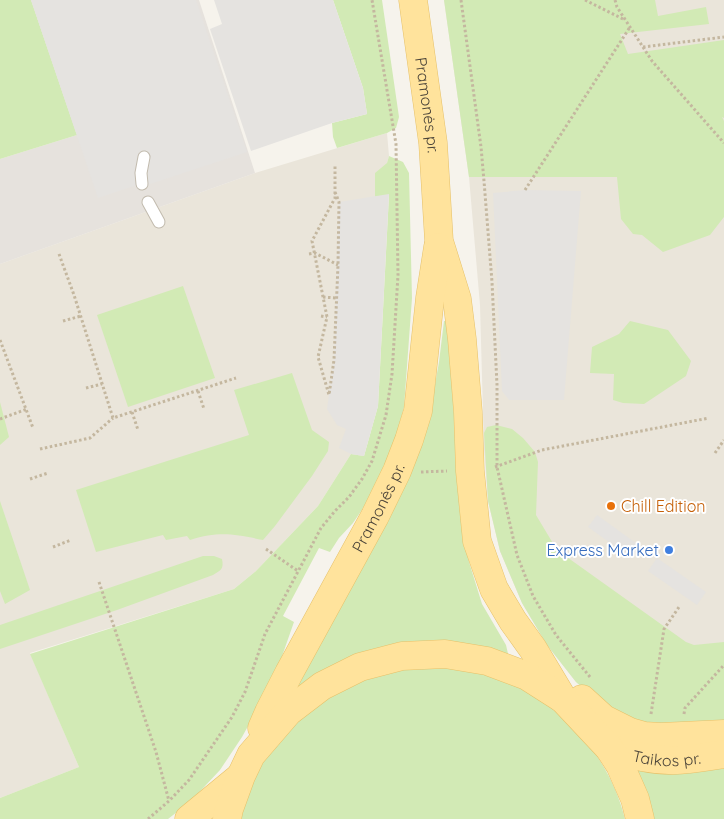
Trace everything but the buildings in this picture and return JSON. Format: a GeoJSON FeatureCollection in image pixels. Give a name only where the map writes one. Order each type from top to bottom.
{"type":"FeatureCollection","features":[{"type":"Feature","properties":{"kind":"main road","name":"Pramonės pr."},"geometry":{"type":"LineString","coordinates":[[227,819],[246,765],[269,712],[375,516],[397,471],[418,411],[430,298],[439,241],[433,143],[412,0]]}},
{"type":"Feature","properties":{"kind":"main road","name":"Pramonės pr."},"geometry":{"type":"LineString","coordinates":[[439,241],[457,299],[468,412],[470,471],[477,541],[494,589],[563,699]]}},
{"type":"Feature","properties":{"kind":"main road"},"geometry":{"type":"LineString","coordinates":[[533,649],[567,687],[604,719],[630,732],[644,736],[661,737],[724,734]]}},
{"type":"Feature","properties":{"kind":"main road"},"geometry":{"type":"LineString","coordinates":[[179,810],[246,765],[288,712],[322,686],[360,667],[402,656],[445,654],[487,661],[527,676],[563,699],[609,748],[620,765],[635,799],[640,819]]}},
{"type":"Feature","properties":{"kind":"main road","name":"Taikos pr."},"geometry":{"type":"LineString","coordinates":[[609,748],[626,754],[656,760],[688,760],[724,754]]}},
{"type":"Feature","properties":{"kind":"lane"},"geometry":{"type":"LineString","coordinates":[[142,184],[141,173],[144,157]]}},
{"type":"Feature","properties":{"kind":"lane"},"geometry":{"type":"LineString","coordinates":[[148,202],[158,222]]}},
{"type":"Feature","properties":{"kind":"path"},"geometry":{"type":"LineString","coordinates":[[179,810],[189,780],[232,718],[245,692],[265,634],[321,528],[362,479],[372,461],[386,415],[392,374],[398,275],[396,144],[372,0]]}},
{"type":"Feature","properties":{"kind":"path"},"geometry":{"type":"LineString","coordinates":[[461,0],[485,190],[497,385],[497,467],[517,555],[533,596],[556,635],[591,679]]}},
{"type":"Feature","properties":{"kind":"path"},"geometry":{"type":"LineString","coordinates":[[585,0],[626,22]]}},
{"type":"Feature","properties":{"kind":"path"},"geometry":{"type":"LineString","coordinates":[[615,0],[626,22],[652,61],[724,143]]}},
{"type":"Feature","properties":{"kind":"path"},"geometry":{"type":"LineString","coordinates":[[525,190],[630,27]]}},
{"type":"Feature","properties":{"kind":"path"},"geometry":{"type":"LineString","coordinates":[[643,46],[724,37]]}},
{"type":"Feature","properties":{"kind":"path"},"geometry":{"type":"LineString","coordinates":[[335,192],[339,202],[338,265],[334,360],[329,395],[318,357],[327,317],[312,240],[335,198],[335,192],[336,164]]}},
{"type":"Feature","properties":{"kind":"path"},"geometry":{"type":"LineString","coordinates":[[60,254],[113,418]]}},
{"type":"Feature","properties":{"kind":"path"},"geometry":{"type":"LineString","coordinates":[[309,254],[315,254],[338,265]]}},
{"type":"Feature","properties":{"kind":"path"},"geometry":{"type":"LineString","coordinates":[[323,296],[336,298]]}},
{"type":"Feature","properties":{"kind":"path"},"geometry":{"type":"LineString","coordinates":[[63,321],[81,316]]}},
{"type":"Feature","properties":{"kind":"path"},"geometry":{"type":"LineString","coordinates":[[321,316],[327,317]]}},
{"type":"Feature","properties":{"kind":"path"},"geometry":{"type":"LineString","coordinates":[[0,340],[33,428]]}},
{"type":"Feature","properties":{"kind":"path"},"geometry":{"type":"LineString","coordinates":[[0,355],[3,350]]}},
{"type":"Feature","properties":{"kind":"path"},"geometry":{"type":"LineString","coordinates":[[40,449],[90,438],[113,418],[236,378]]}},
{"type":"Feature","properties":{"kind":"path"},"geometry":{"type":"LineString","coordinates":[[86,388],[102,384]]}},
{"type":"Feature","properties":{"kind":"path"},"geometry":{"type":"LineString","coordinates":[[198,391],[204,409]]}},
{"type":"Feature","properties":{"kind":"path"},"geometry":{"type":"LineString","coordinates":[[0,419],[27,409]]}},
{"type":"Feature","properties":{"kind":"path"},"geometry":{"type":"LineString","coordinates":[[132,412],[138,430]]}},
{"type":"Feature","properties":{"kind":"path"},"geometry":{"type":"LineString","coordinates":[[372,461],[397,471],[470,471],[497,467],[542,450],[709,418]]}},
{"type":"Feature","properties":{"kind":"path"},"geometry":{"type":"LineString","coordinates":[[715,452],[724,440]]}},
{"type":"Feature","properties":{"kind":"path"},"geometry":{"type":"LineString","coordinates":[[30,479],[48,473]]}},
{"type":"Feature","properties":{"kind":"path"},"geometry":{"type":"LineString","coordinates":[[53,547],[71,540]]}},
{"type":"Feature","properties":{"kind":"path"},"geometry":{"type":"LineString","coordinates":[[266,549],[298,571]]}},
{"type":"Feature","properties":{"kind":"path"},"geometry":{"type":"LineString","coordinates":[[99,582],[156,752],[179,810]]}},
{"type":"Feature","properties":{"kind":"path"},"geometry":{"type":"LineString","coordinates":[[651,715],[664,629],[679,607]]}},
{"type":"Feature","properties":{"kind":"path"},"geometry":{"type":"LineString","coordinates":[[691,716],[683,717],[684,708],[724,665]]}},
{"type":"Feature","properties":{"kind":"path"},"geometry":{"type":"LineString","coordinates":[[642,714],[659,715]]}},
{"type":"Feature","properties":{"kind":"path"},"geometry":{"type":"LineString","coordinates":[[148,819],[179,810]]}},
{"type":"Feature","properties":{"kind":"shaded area"},"geometry":{"type":"Polygon","coordinates":[[[31,0],[199,0],[255,173],[0,264],[0,159],[77,135],[31,0]]]}},
{"type":"Feature","properties":{"kind":"shaded area"},"geometry":{"type":"Polygon","coordinates":[[[31,0],[196,0],[247,152],[147,185],[146,182],[98,198],[31,0]]]}},
{"type":"Feature","properties":{"kind":"shaded area"},"geometry":{"type":"Polygon","coordinates":[[[214,0],[333,0],[363,88],[367,114],[332,123],[251,151],[210,29],[222,24],[214,0]]]}},
{"type":"Feature","properties":{"kind":"shaded area"},"geometry":{"type":"Polygon","coordinates":[[[444,0],[724,0],[724,726],[576,682],[547,645],[522,603],[500,551],[488,501],[484,449],[480,305],[469,177],[444,0]]]}},
{"type":"Feature","properties":{"kind":"shaded area"},"geometry":{"type":"Polygon","coordinates":[[[387,133],[389,156],[375,197],[364,456],[351,454],[318,506],[256,571],[234,589],[30,653],[79,767],[0,798],[0,264],[255,173],[387,133]]]}},
{"type":"Feature","properties":{"kind":"shaded area"},"geometry":{"type":"Polygon","coordinates":[[[525,190],[581,191],[564,400],[509,400],[502,391],[493,193],[525,190]]]}},
{"type":"Feature","properties":{"kind":"shaded area"},"geometry":{"type":"Polygon","coordinates":[[[389,194],[378,406],[364,456],[351,454],[339,448],[346,429],[337,425],[327,409],[334,360],[339,202],[389,194]]]}},
{"type":"Feature","properties":{"kind":"shaded area"},"geometry":{"type":"Polygon","coordinates":[[[597,515],[640,546],[631,558],[588,527],[597,515]]]}},
{"type":"Feature","properties":{"kind":"shaded area"},"geometry":{"type":"Polygon","coordinates":[[[657,558],[706,592],[697,605],[648,571],[657,558]]]}},
{"type":"Feature","properties":{"kind":"green space"},"geometry":{"type":"Polygon","coordinates":[[[0,0],[31,0],[77,135],[0,159],[0,0]]]}},
{"type":"Feature","properties":{"kind":"green space"},"geometry":{"type":"Polygon","coordinates":[[[333,0],[382,0],[399,117],[396,128],[387,133],[337,148],[333,137],[332,123],[367,114],[363,88],[333,0]]]}},
{"type":"Feature","properties":{"kind":"green space"},"geometry":{"type":"Polygon","coordinates":[[[444,0],[655,0],[658,16],[706,7],[709,24],[620,34],[628,54],[724,40],[724,118],[722,117],[724,121],[724,217],[710,235],[663,252],[642,235],[633,234],[621,219],[617,177],[469,177],[444,0]]]}},
{"type":"Feature","properties":{"kind":"green space"},"geometry":{"type":"Polygon","coordinates":[[[389,156],[403,162],[409,173],[412,298],[404,407],[393,448],[374,492],[330,552],[319,548],[283,616],[294,622],[274,679],[242,737],[220,770],[191,801],[168,819],[0,819],[0,798],[79,767],[30,654],[234,589],[256,571],[318,506],[351,454],[364,456],[378,406],[389,195],[375,197],[375,173],[387,163],[389,156]]]}},
{"type":"Feature","properties":{"kind":"green space"},"geometry":{"type":"Polygon","coordinates":[[[183,286],[215,378],[128,407],[97,315],[183,286]]]}},
{"type":"Feature","properties":{"kind":"green space"},"geometry":{"type":"Polygon","coordinates":[[[444,321],[447,321],[463,525],[469,562],[482,604],[506,645],[509,658],[480,650],[294,692],[427,429],[444,321]]]}},
{"type":"Feature","properties":{"kind":"green space"},"geometry":{"type":"Polygon","coordinates":[[[630,321],[668,330],[691,361],[686,376],[644,404],[623,403],[613,400],[614,374],[590,373],[592,347],[619,334],[630,321]]]}},
{"type":"Feature","properties":{"kind":"green space"},"geometry":{"type":"Polygon","coordinates":[[[292,373],[312,430],[329,442],[328,451],[312,476],[263,540],[218,534],[190,540],[187,536],[166,540],[163,535],[96,552],[76,490],[249,435],[234,390],[292,373]]]}},
{"type":"Feature","properties":{"kind":"green space"},"geometry":{"type":"Polygon","coordinates":[[[0,402],[9,437],[0,445],[0,402]]]}},
{"type":"Feature","properties":{"kind":"green space"},"geometry":{"type":"Polygon","coordinates":[[[496,425],[512,429],[535,452],[538,462],[536,515],[557,550],[686,642],[694,645],[724,642],[724,726],[670,731],[605,709],[576,682],[547,645],[522,603],[500,551],[488,501],[484,433],[487,427],[496,425]]]}},
{"type":"Feature","properties":{"kind":"green space"},"geometry":{"type":"Polygon","coordinates":[[[0,501],[30,590],[5,604],[0,591],[0,501]]]}},
{"type":"Feature","properties":{"kind":"green space"},"geometry":{"type":"Polygon","coordinates":[[[203,556],[214,556],[222,559],[223,565],[221,569],[213,575],[117,610],[0,649],[0,625],[203,556]]]}},
{"type":"Feature","properties":{"kind":"green space"},"geometry":{"type":"Polygon","coordinates":[[[438,667],[474,672],[511,684],[534,696],[556,711],[592,749],[606,770],[617,794],[625,819],[239,819],[256,772],[269,751],[284,732],[322,700],[365,678],[413,668],[438,667]]]}},
{"type":"Feature","properties":{"kind":"green space"},"geometry":{"type":"Polygon","coordinates":[[[724,764],[724,819],[651,819],[635,766],[724,764]]]}},
{"type":"Feature","properties":{"kind":"place","name":"Chill Edition"},"geometry":{"type":"Point","coordinates":[611,506]}},
{"type":"Feature","properties":{"kind":"place","name":"Express Market"},"geometry":{"type":"Point","coordinates":[669,550]}}]}
